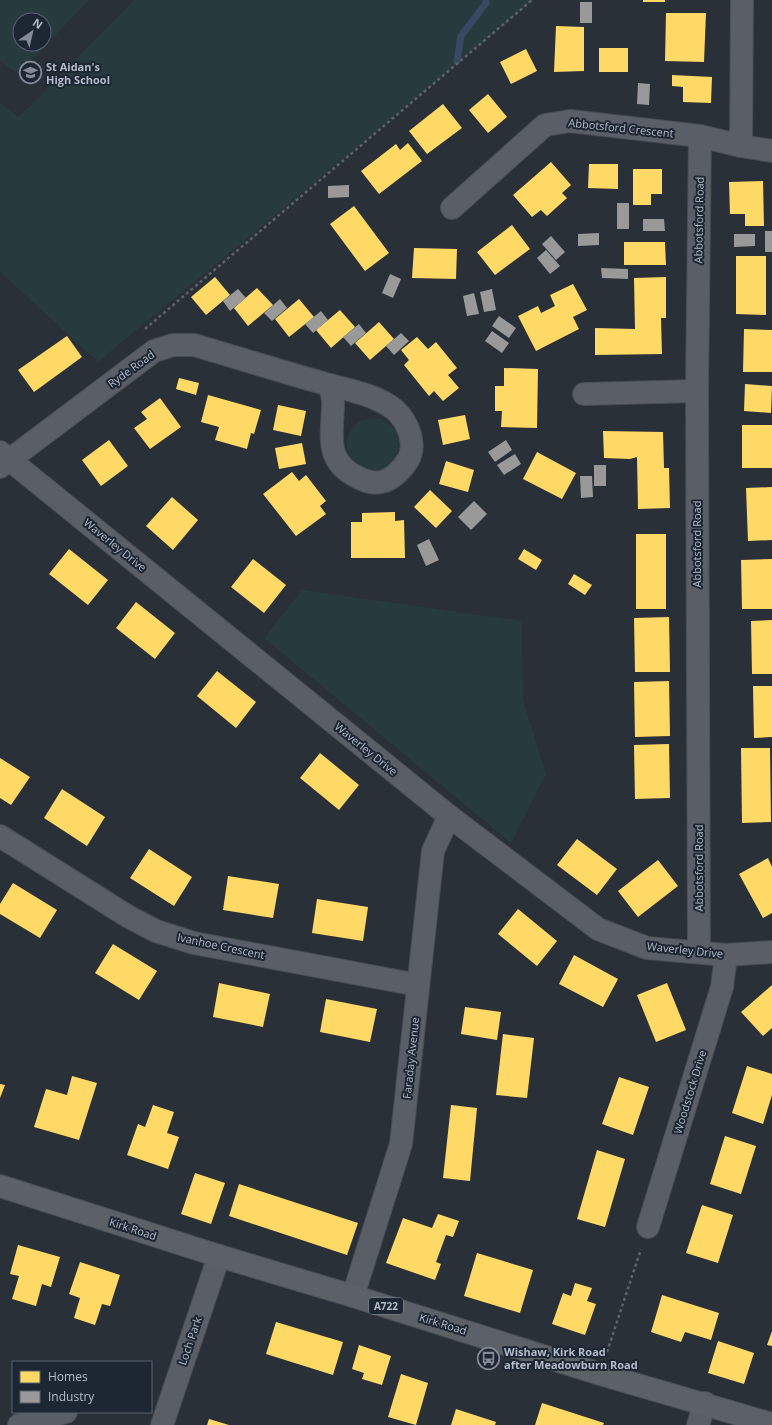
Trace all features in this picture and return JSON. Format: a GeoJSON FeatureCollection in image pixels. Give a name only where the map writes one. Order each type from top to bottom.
{"type":"FeatureCollection","features":[{"type":"Feature","properties":{"kind":"main road","name":"Kirk Road"},"geometry":{"type":"LineString","coordinates":[[0,1186],[219,1256],[353,1296],[600,1374],[772,1424]]}},
{"type":"Feature","properties":{"kind":"street"},"geometry":{"type":"LineString","coordinates":[[741,146],[742,0]]}},
{"type":"Feature","properties":{"kind":"street","name":"Abbotsford Crescent"},"geometry":{"type":"LineString","coordinates":[[452,208],[546,125],[570,121],[700,136],[741,146],[772,151]]}},
{"type":"Feature","properties":{"kind":"street","name":"Abbotsford Road"},"geometry":{"type":"LineString","coordinates":[[699,952],[697,391],[700,136]]}},
{"type":"Feature","properties":{"kind":"street","name":"Ryde Road"},"geometry":{"type":"LineString","coordinates":[[3,460],[154,351],[172,345],[194,345],[330,385],[377,399],[396,411],[408,427],[413,446],[408,460],[395,476],[381,482],[367,482],[350,473],[339,462],[331,445],[333,402],[330,385]]}},
{"type":"Feature","properties":{"kind":"street"},"geometry":{"type":"LineString","coordinates":[[584,394],[697,391]]}},
{"type":"Feature","properties":{"kind":"street","name":"Waverley Drive"},"geometry":{"type":"LineString","coordinates":[[3,460],[448,816],[598,929],[647,948],[726,955],[772,952]]}},
{"type":"Feature","properties":{"kind":"street","name":"Faraday Avenue"},"geometry":{"type":"LineString","coordinates":[[353,1296],[401,1144],[433,851],[448,816]]}},
{"type":"Feature","properties":{"kind":"street","name":"Ivanhoe Crescent"},"geometry":{"type":"LineString","coordinates":[[0,836],[129,917],[156,931],[194,943],[418,985]]}},
{"type":"Feature","properties":{"kind":"street","name":"Woodstock Drive"},"geometry":{"type":"LineString","coordinates":[[648,1227],[722,987],[726,955]]}},
{"type":"Feature","properties":{"kind":"street","name":"Loch Park"},"geometry":{"type":"LineString","coordinates":[[162,1425],[160,1402],[219,1256]]}},
{"type":"Feature","properties":{"kind":"street"},"geometry":{"type":"LineString","coordinates":[[698,1425],[704,1403]]}},
{"type":"Feature","properties":{"kind":"street"},"geometry":{"type":"LineString","coordinates":[[19,1425],[62,1413]]}},
{"type":"Feature","properties":{"kind":"path"},"geometry":{"type":"LineString","coordinates":[[142,332],[532,0]]}},
{"type":"Feature","properties":{"kind":"path"},"geometry":{"type":"LineString","coordinates":[[600,1374],[648,1227]]}},
{"type":"Feature","properties":{"kind":"green space"},"geometry":{"type":"Polygon","coordinates":[[[0,0],[89,0],[52,39],[52,12],[12,12],[12,52],[39,52],[18,74],[0,61],[0,0]]]}},
{"type":"Feature","properties":{"kind":"green space"},"geometry":{"type":"Polygon","coordinates":[[[134,0],[534,0],[98,362],[0,272],[0,103],[19,117],[134,0]]]}},
{"type":"Feature","properties":{"kind":"green space"},"geometry":{"type":"Polygon","coordinates":[[[373,418],[387,422],[395,430],[399,444],[395,458],[387,466],[373,470],[359,466],[351,458],[347,444],[351,430],[359,422],[373,418]]]}},
{"type":"Feature","properties":{"kind":"green space"},"geometry":{"type":"Polygon","coordinates":[[[302,590],[522,621],[523,700],[546,774],[511,843],[264,638],[302,590]]]}},
{"type":"Feature","properties":{"kind":"building: Homes"},"geometry":{"type":"Polygon","coordinates":[[[643,0],[665,0],[665,2],[643,2],[643,0]]]}},
{"type":"Feature","properties":{"kind":"building: Homes"},"geometry":{"type":"Polygon","coordinates":[[[666,13],[706,13],[704,62],[665,61],[666,13]]]}},
{"type":"Feature","properties":{"kind":"building: Homes"},"geometry":{"type":"Polygon","coordinates":[[[556,26],[584,27],[584,71],[554,72],[556,26]]]}},
{"type":"Feature","properties":{"kind":"building: Homes"},"geometry":{"type":"Polygon","coordinates":[[[599,48],[628,48],[628,72],[599,72],[599,48]]]}},
{"type":"Feature","properties":{"kind":"building: Homes"},"geometry":{"type":"Polygon","coordinates":[[[526,49],[537,71],[511,84],[500,62],[526,49]]]}},
{"type":"Feature","properties":{"kind":"building: Homes"},"geometry":{"type":"Polygon","coordinates":[[[672,75],[712,77],[711,103],[683,102],[683,87],[672,86],[672,75]]]}},
{"type":"Feature","properties":{"kind":"building: Homes"},"geometry":{"type":"Polygon","coordinates":[[[488,94],[507,117],[488,133],[469,110],[488,94]]]}},
{"type":"Feature","properties":{"kind":"building: Homes"},"geometry":{"type":"Polygon","coordinates":[[[443,104],[462,128],[427,154],[409,131],[443,104]]]}},
{"type":"Feature","properties":{"kind":"building: Homes"},"geometry":{"type":"Polygon","coordinates":[[[408,143],[422,161],[379,194],[361,171],[396,144],[400,150],[408,143]]]}},
{"type":"Feature","properties":{"kind":"building: Homes"},"geometry":{"type":"Polygon","coordinates":[[[551,162],[571,185],[562,193],[567,198],[547,216],[541,210],[532,217],[513,195],[551,162]]]}},
{"type":"Feature","properties":{"kind":"building: Homes"},"geometry":{"type":"Polygon","coordinates":[[[589,164],[618,164],[618,189],[588,188],[589,164]]]}},
{"type":"Feature","properties":{"kind":"building: Homes"},"geometry":{"type":"Polygon","coordinates":[[[633,169],[662,169],[662,194],[651,194],[651,205],[633,205],[633,169]]]}},
{"type":"Feature","properties":{"kind":"building: Homes"},"geometry":{"type":"Polygon","coordinates":[[[763,181],[764,226],[745,226],[745,214],[730,214],[729,182],[763,181]]]}},
{"type":"Feature","properties":{"kind":"building: Homes"},"geometry":{"type":"Polygon","coordinates":[[[354,206],[389,253],[365,271],[330,224],[354,206]]]}},
{"type":"Feature","properties":{"kind":"building: Homes"},"geometry":{"type":"Polygon","coordinates":[[[512,225],[530,249],[495,275],[477,252],[512,225]]]}},
{"type":"Feature","properties":{"kind":"building: Homes"},"geometry":{"type":"Polygon","coordinates":[[[624,242],[665,242],[666,265],[624,265],[624,242]]]}},
{"type":"Feature","properties":{"kind":"building: Homes"},"geometry":{"type":"Polygon","coordinates":[[[414,248],[457,249],[456,279],[412,278],[414,248]]]}},
{"type":"Feature","properties":{"kind":"building: Homes"},"geometry":{"type":"Polygon","coordinates":[[[736,256],[766,256],[766,315],[736,314],[736,256]]]}},
{"type":"Feature","properties":{"kind":"building: Homes"},"geometry":{"type":"Polygon","coordinates":[[[215,277],[230,295],[206,315],[191,297],[215,277]]]}},
{"type":"Feature","properties":{"kind":"building: Homes"},"geometry":{"type":"Polygon","coordinates":[[[666,277],[666,318],[661,318],[662,354],[595,355],[595,328],[635,329],[634,278],[666,277]]]}},
{"type":"Feature","properties":{"kind":"building: Homes"},"geometry":{"type":"Polygon","coordinates":[[[573,284],[587,310],[573,317],[579,329],[536,351],[518,316],[538,306],[541,313],[555,306],[550,295],[573,284]]]}},
{"type":"Feature","properties":{"kind":"building: Homes"},"geometry":{"type":"Polygon","coordinates":[[[257,288],[273,305],[248,326],[234,308],[257,288]]]}},
{"type":"Feature","properties":{"kind":"building: Homes"},"geometry":{"type":"Polygon","coordinates":[[[299,299],[314,317],[289,337],[275,319],[299,299]]]}},
{"type":"Feature","properties":{"kind":"building: Homes"},"geometry":{"type":"Polygon","coordinates":[[[340,310],[355,327],[331,348],[316,330],[340,310]]]}},
{"type":"Feature","properties":{"kind":"building: Homes"},"geometry":{"type":"Polygon","coordinates":[[[379,322],[394,339],[370,360],[355,343],[379,322]]]}},
{"type":"Feature","properties":{"kind":"building: Homes"},"geometry":{"type":"Polygon","coordinates":[[[744,329],[772,330],[772,372],[743,372],[744,329]]]}},
{"type":"Feature","properties":{"kind":"building: Homes"},"geometry":{"type":"Polygon","coordinates":[[[67,336],[82,357],[34,392],[18,370],[67,336]]]}},
{"type":"Feature","properties":{"kind":"building: Homes"},"geometry":{"type":"Polygon","coordinates":[[[417,337],[428,349],[436,342],[457,368],[448,375],[459,388],[443,401],[434,391],[429,396],[404,365],[409,360],[401,350],[417,337]]]}},
{"type":"Feature","properties":{"kind":"building: Homes"},"geometry":{"type":"Polygon","coordinates":[[[504,368],[538,369],[537,428],[501,427],[502,411],[495,411],[495,386],[504,386],[504,368]]]}},
{"type":"Feature","properties":{"kind":"building: Homes"},"geometry":{"type":"Polygon","coordinates":[[[179,378],[199,383],[196,395],[176,389],[179,378]]]}},
{"type":"Feature","properties":{"kind":"building: Homes"},"geometry":{"type":"Polygon","coordinates":[[[745,384],[772,386],[771,413],[744,411],[745,384]]]}},
{"type":"Feature","properties":{"kind":"building: Homes"},"geometry":{"type":"Polygon","coordinates":[[[208,395],[261,410],[254,434],[251,433],[247,449],[215,440],[219,427],[201,422],[208,395]]]}},
{"type":"Feature","properties":{"kind":"building: Homes"},"geometry":{"type":"Polygon","coordinates":[[[160,398],[181,427],[150,449],[134,428],[147,419],[141,412],[160,398]]]}},
{"type":"Feature","properties":{"kind":"building: Homes"},"geometry":{"type":"Polygon","coordinates":[[[278,405],[306,411],[301,436],[273,430],[278,405]]]}},
{"type":"Feature","properties":{"kind":"building: Homes"},"geometry":{"type":"Polygon","coordinates":[[[465,415],[470,439],[443,445],[438,420],[465,415]]]}},
{"type":"Feature","properties":{"kind":"building: Homes"},"geometry":{"type":"Polygon","coordinates":[[[742,425],[772,425],[772,468],[742,468],[742,425]]]}},
{"type":"Feature","properties":{"kind":"building: Homes"},"geometry":{"type":"Polygon","coordinates":[[[603,431],[663,432],[664,468],[669,468],[670,508],[638,509],[637,457],[630,459],[604,458],[603,431]]]}},
{"type":"Feature","properties":{"kind":"building: Homes"},"geometry":{"type":"Polygon","coordinates":[[[109,440],[128,466],[101,486],[82,460],[109,440]]]}},
{"type":"Feature","properties":{"kind":"building: Homes"},"geometry":{"type":"Polygon","coordinates":[[[302,443],[306,464],[279,469],[275,448],[302,443]]]}},
{"type":"Feature","properties":{"kind":"building: Homes"},"geometry":{"type":"Polygon","coordinates":[[[537,452],[576,473],[562,499],[523,479],[537,452]]]}},
{"type":"Feature","properties":{"kind":"building: Homes"},"geometry":{"type":"Polygon","coordinates":[[[446,461],[474,470],[468,492],[439,484],[446,461]]]}},
{"type":"Feature","properties":{"kind":"building: Homes"},"geometry":{"type":"Polygon","coordinates":[[[292,472],[299,481],[306,475],[326,501],[320,506],[326,514],[296,536],[263,494],[292,472]]]}},
{"type":"Feature","properties":{"kind":"building: Homes"},"geometry":{"type":"Polygon","coordinates":[[[772,487],[772,540],[748,541],[746,488],[772,487]]]}},
{"type":"Feature","properties":{"kind":"building: Homes"},"geometry":{"type":"Polygon","coordinates":[[[430,490],[452,511],[436,528],[414,507],[430,490]]]}},
{"type":"Feature","properties":{"kind":"building: Homes"},"geometry":{"type":"Polygon","coordinates":[[[172,497],[198,520],[173,550],[146,526],[172,497]]]}},
{"type":"Feature","properties":{"kind":"building: Homes"},"geometry":{"type":"Polygon","coordinates":[[[395,512],[395,521],[404,520],[405,558],[351,558],[351,522],[362,522],[362,513],[395,512]]]}},
{"type":"Feature","properties":{"kind":"building: Homes"},"geometry":{"type":"Polygon","coordinates":[[[636,534],[666,534],[666,609],[636,609],[636,534]]]}},
{"type":"Feature","properties":{"kind":"building: Homes"},"geometry":{"type":"Polygon","coordinates":[[[69,549],[108,580],[88,605],[49,574],[69,549]]]}},
{"type":"Feature","properties":{"kind":"building: Homes"},"geometry":{"type":"Polygon","coordinates":[[[524,549],[542,560],[536,570],[518,559],[524,549]]]}},
{"type":"Feature","properties":{"kind":"building: Homes"},"geometry":{"type":"Polygon","coordinates":[[[253,559],[286,585],[264,613],[231,587],[253,559]]]}},
{"type":"Feature","properties":{"kind":"building: Homes"},"geometry":{"type":"Polygon","coordinates":[[[772,559],[772,609],[742,609],[741,560],[772,559]]]}},
{"type":"Feature","properties":{"kind":"building: Homes"},"geometry":{"type":"Polygon","coordinates":[[[574,574],[592,585],[585,595],[568,584],[574,574]]]}},
{"type":"Feature","properties":{"kind":"building: Homes"},"geometry":{"type":"Polygon","coordinates":[[[136,602],[175,633],[155,659],[116,628],[136,602]]]}},
{"type":"Feature","properties":{"kind":"building: Homes"},"geometry":{"type":"Polygon","coordinates":[[[669,617],[670,672],[635,672],[634,618],[669,617]]]}},
{"type":"Feature","properties":{"kind":"building: Homes"},"geometry":{"type":"Polygon","coordinates":[[[772,620],[772,674],[752,674],[751,621],[772,620]]]}},
{"type":"Feature","properties":{"kind":"building: Homes"},"geometry":{"type":"Polygon","coordinates":[[[217,671],[256,702],[236,728],[197,696],[217,671]]]}},
{"type":"Feature","properties":{"kind":"building: Homes"},"geometry":{"type":"Polygon","coordinates":[[[669,681],[670,736],[635,737],[634,682],[669,681]]]}},
{"type":"Feature","properties":{"kind":"building: Homes"},"geometry":{"type":"Polygon","coordinates":[[[753,686],[772,686],[772,737],[754,738],[753,686]]]}},
{"type":"Feature","properties":{"kind":"building: Homes"},"geometry":{"type":"Polygon","coordinates":[[[669,744],[670,798],[635,799],[634,745],[669,744]]]}},
{"type":"Feature","properties":{"kind":"building: Homes"},"geometry":{"type":"Polygon","coordinates":[[[741,748],[770,748],[771,822],[742,823],[741,748]]]}},
{"type":"Feature","properties":{"kind":"building: Homes"},"geometry":{"type":"Polygon","coordinates":[[[320,753],[359,785],[339,810],[300,778],[320,753]]]}},
{"type":"Feature","properties":{"kind":"building: Homes"},"geometry":{"type":"Polygon","coordinates":[[[0,758],[30,777],[11,805],[0,798],[0,758]]]}},
{"type":"Feature","properties":{"kind":"building: Homes"},"geometry":{"type":"Polygon","coordinates":[[[62,789],[105,817],[87,846],[44,818],[62,789]]]}},
{"type":"Feature","properties":{"kind":"building: Homes"},"geometry":{"type":"Polygon","coordinates":[[[577,839],[617,869],[597,895],[557,865],[577,839]]]}},
{"type":"Feature","properties":{"kind":"building: Homes"},"geometry":{"type":"Polygon","coordinates":[[[149,849],[192,877],[174,906],[130,878],[149,849]]]}},
{"type":"Feature","properties":{"kind":"building: Homes"},"geometry":{"type":"Polygon","coordinates":[[[768,858],[772,867],[772,913],[763,918],[739,874],[768,858]]]}},
{"type":"Feature","properties":{"kind":"building: Homes"},"geometry":{"type":"Polygon","coordinates":[[[658,860],[678,886],[638,917],[618,891],[658,860]]]}},
{"type":"Feature","properties":{"kind":"building: Homes"},"geometry":{"type":"Polygon","coordinates":[[[228,876],[279,884],[273,918],[223,910],[228,876]]]}},
{"type":"Feature","properties":{"kind":"building: Homes"},"geometry":{"type":"Polygon","coordinates":[[[13,883],[57,910],[40,938],[0,914],[0,904],[13,883]]]}},
{"type":"Feature","properties":{"kind":"building: Homes"},"geometry":{"type":"Polygon","coordinates":[[[317,899],[368,907],[363,941],[312,933],[317,899]]]}},
{"type":"Feature","properties":{"kind":"building: Homes"},"geometry":{"type":"Polygon","coordinates":[[[518,909],[557,941],[537,966],[498,934],[518,909]]]}},
{"type":"Feature","properties":{"kind":"building: Homes"},"geometry":{"type":"Polygon","coordinates":[[[113,944],[157,971],[139,1000],[95,973],[113,944]]]}},
{"type":"Feature","properties":{"kind":"building: Homes"},"geometry":{"type":"Polygon","coordinates":[[[574,955],[618,979],[603,1007],[559,984],[574,955]]]}},
{"type":"Feature","properties":{"kind":"building: Homes"},"geometry":{"type":"Polygon","coordinates":[[[219,983],[270,994],[263,1027],[213,1017],[219,983]]]}},
{"type":"Feature","properties":{"kind":"building: Homes"},"geometry":{"type":"Polygon","coordinates":[[[667,983],[686,1030],[656,1042],[637,995],[667,983]]]}},
{"type":"Feature","properties":{"kind":"building: Homes"},"geometry":{"type":"Polygon","coordinates":[[[772,985],[772,1028],[763,1036],[741,1012],[772,985]]]}},
{"type":"Feature","properties":{"kind":"building: Homes"},"geometry":{"type":"Polygon","coordinates":[[[326,999],[377,1009],[370,1042],[320,1032],[326,999]]]}},
{"type":"Feature","properties":{"kind":"building: Homes"},"geometry":{"type":"Polygon","coordinates":[[[465,1007],[501,1012],[497,1040],[461,1034],[465,1007]]]}},
{"type":"Feature","properties":{"kind":"building: Homes"},"geometry":{"type":"Polygon","coordinates":[[[503,1034],[534,1038],[527,1098],[496,1095],[503,1034]]]}},
{"type":"Feature","properties":{"kind":"building: Homes"},"geometry":{"type":"Polygon","coordinates":[[[747,1066],[772,1074],[772,1095],[763,1124],[732,1113],[747,1066]]]}},
{"type":"Feature","properties":{"kind":"building: Homes"},"geometry":{"type":"Polygon","coordinates":[[[72,1076],[97,1083],[79,1140],[34,1127],[46,1089],[67,1095],[72,1076]]]}},
{"type":"Feature","properties":{"kind":"building: Homes"},"geometry":{"type":"Polygon","coordinates":[[[619,1077],[649,1087],[633,1135],[602,1124],[619,1077]]]}},
{"type":"Feature","properties":{"kind":"building: Homes"},"geometry":{"type":"Polygon","coordinates":[[[0,1084],[5,1085],[0,1098],[0,1084]]]}},
{"type":"Feature","properties":{"kind":"building: Homes"},"geometry":{"type":"Polygon","coordinates":[[[153,1105],[174,1112],[167,1133],[179,1137],[168,1169],[127,1155],[138,1124],[145,1127],[153,1105]]]}},
{"type":"Feature","properties":{"kind":"building: Homes"},"geometry":{"type":"Polygon","coordinates":[[[451,1105],[477,1108],[470,1181],[443,1178],[451,1105]]]}},
{"type":"Feature","properties":{"kind":"building: Homes"},"geometry":{"type":"Polygon","coordinates":[[[725,1136],[756,1146],[741,1194],[710,1184],[725,1136]]]}},
{"type":"Feature","properties":{"kind":"building: Homes"},"geometry":{"type":"Polygon","coordinates":[[[597,1150],[625,1159],[605,1227],[577,1219],[597,1150]]]}},
{"type":"Feature","properties":{"kind":"building: Homes"},"geometry":{"type":"Polygon","coordinates":[[[195,1173],[225,1183],[211,1224],[181,1214],[195,1173]]]}},
{"type":"Feature","properties":{"kind":"building: Homes"},"geometry":{"type":"Polygon","coordinates":[[[239,1184],[358,1223],[347,1255],[229,1216],[239,1184]]]}},
{"type":"Feature","properties":{"kind":"building: Homes"},"geometry":{"type":"Polygon","coordinates":[[[702,1205],[733,1215],[718,1263],[686,1253],[702,1205]]]}},
{"type":"Feature","properties":{"kind":"building: Homes"},"geometry":{"type":"Polygon","coordinates":[[[438,1214],[459,1221],[453,1237],[446,1235],[436,1262],[441,1264],[435,1280],[386,1263],[403,1218],[432,1228],[438,1214]]]}},
{"type":"Feature","properties":{"kind":"building: Homes"},"geometry":{"type":"Polygon","coordinates":[[[18,1245],[60,1257],[51,1287],[42,1284],[36,1306],[12,1299],[19,1276],[10,1274],[18,1245]]]}},
{"type":"Feature","properties":{"kind":"building: Homes"},"geometry":{"type":"Polygon","coordinates":[[[477,1253],[533,1270],[520,1313],[464,1296],[477,1253]]]}},
{"type":"Feature","properties":{"kind":"building: Homes"},"geometry":{"type":"Polygon","coordinates":[[[80,1262],[120,1275],[110,1306],[102,1304],[95,1325],[74,1318],[80,1298],[69,1294],[80,1262]]]}},
{"type":"Feature","properties":{"kind":"building: Homes"},"geometry":{"type":"Polygon","coordinates":[[[575,1283],[592,1288],[587,1301],[596,1304],[585,1335],[552,1324],[563,1293],[571,1296],[575,1283]]]}},
{"type":"Feature","properties":{"kind":"building: Homes"},"geometry":{"type":"Polygon","coordinates":[[[662,1295],[719,1313],[711,1340],[685,1332],[681,1342],[651,1332],[662,1295]]]}},
{"type":"Feature","properties":{"kind":"building: Homes"},"geometry":{"type":"Polygon","coordinates":[[[276,1322],[343,1342],[333,1375],[266,1354],[276,1322]]]}},
{"type":"Feature","properties":{"kind":"building: Homes"},"geometry":{"type":"Polygon","coordinates":[[[772,1331],[772,1346],[767,1345],[772,1331]]]}},
{"type":"Feature","properties":{"kind":"building: Homes"},"geometry":{"type":"Polygon","coordinates":[[[718,1341],[754,1353],[744,1384],[708,1373],[718,1341]]]}},
{"type":"Feature","properties":{"kind":"building: Homes"},"geometry":{"type":"Polygon","coordinates":[[[359,1345],[391,1356],[382,1385],[362,1379],[364,1373],[352,1369],[359,1345]]]}},
{"type":"Feature","properties":{"kind":"building: Homes"},"geometry":{"type":"Polygon","coordinates":[[[401,1374],[428,1383],[416,1425],[388,1417],[401,1374]]]}},
{"type":"Feature","properties":{"kind":"building: Homes"},"geometry":{"type":"Polygon","coordinates":[[[542,1403],[604,1423],[603,1425],[535,1425],[542,1403]]]}},
{"type":"Feature","properties":{"kind":"building: Homes"},"geometry":{"type":"Polygon","coordinates":[[[456,1409],[496,1422],[495,1425],[451,1425],[456,1409]]]}},
{"type":"Feature","properties":{"kind":"building: Homes"},"geometry":{"type":"Polygon","coordinates":[[[209,1419],[229,1425],[207,1425],[209,1419]]]}},
{"type":"Feature","properties":{"kind":"building: Industry"},"geometry":{"type":"Polygon","coordinates":[[[580,2],[592,2],[592,23],[580,23],[580,2]]]}},
{"type":"Feature","properties":{"kind":"building: Industry"},"geometry":{"type":"Polygon","coordinates":[[[638,83],[650,84],[649,105],[637,104],[638,83]]]}},
{"type":"Feature","properties":{"kind":"building: Industry"},"geometry":{"type":"Polygon","coordinates":[[[349,185],[349,197],[328,198],[328,186],[349,185]]]}},
{"type":"Feature","properties":{"kind":"building: Industry"},"geometry":{"type":"Polygon","coordinates":[[[617,203],[629,203],[629,229],[617,229],[617,203]]]}},
{"type":"Feature","properties":{"kind":"building: Industry"},"geometry":{"type":"Polygon","coordinates":[[[643,219],[664,219],[665,231],[643,231],[643,219]]]}},
{"type":"Feature","properties":{"kind":"building: Industry"},"geometry":{"type":"Polygon","coordinates":[[[765,231],[772,231],[772,252],[765,252],[765,231]]]}},
{"type":"Feature","properties":{"kind":"building: Industry"},"geometry":{"type":"Polygon","coordinates":[[[599,233],[599,245],[578,246],[578,234],[599,233]]]}},
{"type":"Feature","properties":{"kind":"building: Industry"},"geometry":{"type":"Polygon","coordinates":[[[734,234],[755,234],[755,246],[734,247],[734,234]]]}},
{"type":"Feature","properties":{"kind":"building: Industry"},"geometry":{"type":"Polygon","coordinates":[[[551,236],[565,252],[556,260],[542,244],[551,236]]]}},
{"type":"Feature","properties":{"kind":"building: Industry"},"geometry":{"type":"Polygon","coordinates":[[[546,250],[560,266],[550,274],[537,258],[546,250]]]}},
{"type":"Feature","properties":{"kind":"building: Industry"},"geometry":{"type":"Polygon","coordinates":[[[601,268],[628,269],[628,279],[602,278],[601,268]]]}},
{"type":"Feature","properties":{"kind":"building: Industry"},"geometry":{"type":"Polygon","coordinates":[[[390,274],[401,279],[393,298],[382,293],[390,274]]]}},
{"type":"Feature","properties":{"kind":"building: Industry"},"geometry":{"type":"Polygon","coordinates":[[[238,289],[246,298],[230,311],[223,301],[238,289]]]}},
{"type":"Feature","properties":{"kind":"building: Industry"},"geometry":{"type":"Polygon","coordinates":[[[492,289],[496,310],[484,312],[480,292],[492,289]]]}},
{"type":"Feature","properties":{"kind":"building: Industry"},"geometry":{"type":"Polygon","coordinates":[[[474,293],[479,314],[467,316],[463,296],[474,293]]]}},
{"type":"Feature","properties":{"kind":"building: Industry"},"geometry":{"type":"Polygon","coordinates":[[[280,299],[287,308],[272,321],[264,313],[280,299]]]}},
{"type":"Feature","properties":{"kind":"building: Industry"},"geometry":{"type":"Polygon","coordinates":[[[321,311],[328,320],[313,333],[305,324],[321,311]]]}},
{"type":"Feature","properties":{"kind":"building: Industry"},"geometry":{"type":"Polygon","coordinates":[[[499,316],[516,328],[509,338],[492,326],[499,316]]]}},
{"type":"Feature","properties":{"kind":"building: Industry"},"geometry":{"type":"Polygon","coordinates":[[[359,324],[366,333],[351,346],[343,337],[359,324]]]}},
{"type":"Feature","properties":{"kind":"building: Industry"},"geometry":{"type":"Polygon","coordinates":[[[492,331],[509,343],[502,353],[485,341],[492,331]]]}},
{"type":"Feature","properties":{"kind":"building: Industry"},"geometry":{"type":"Polygon","coordinates":[[[401,333],[409,341],[394,355],[386,346],[401,333]]]}},
{"type":"Feature","properties":{"kind":"building: Industry"},"geometry":{"type":"Polygon","coordinates":[[[506,440],[512,450],[495,462],[488,452],[506,440]]]}},
{"type":"Feature","properties":{"kind":"building: Industry"},"geometry":{"type":"Polygon","coordinates":[[[515,454],[521,464],[504,475],[497,465],[515,454]]]}},
{"type":"Feature","properties":{"kind":"building: Industry"},"geometry":{"type":"Polygon","coordinates":[[[594,465],[606,465],[606,486],[594,486],[594,465]]]}},
{"type":"Feature","properties":{"kind":"building: Industry"},"geometry":{"type":"Polygon","coordinates":[[[580,476],[592,476],[593,497],[581,498],[580,476]]]}},
{"type":"Feature","properties":{"kind":"building: Industry"},"geometry":{"type":"Polygon","coordinates":[[[474,501],[487,514],[471,530],[458,517],[474,501]]]}},
{"type":"Feature","properties":{"kind":"building: Industry"},"geometry":{"type":"Polygon","coordinates":[[[429,539],[439,560],[426,566],[417,545],[429,539]]]}},
{"type":"Feature","properties":{"kind":"waterway"},"geometry":{"type":"LineString","coordinates":[[457,61],[461,36],[486,3],[486,0]]}},
{"type":"Feature","properties":{"kind":"place","name":"St Aidan's High School"},"geometry":{"type":"Point","coordinates":[31,73]}},
{"type":"Feature","properties":{"kind":"place","name":"Wishaw, Kirk Road after Meadowburn Road"},"geometry":{"type":"Point","coordinates":[488,1358]}}]}
